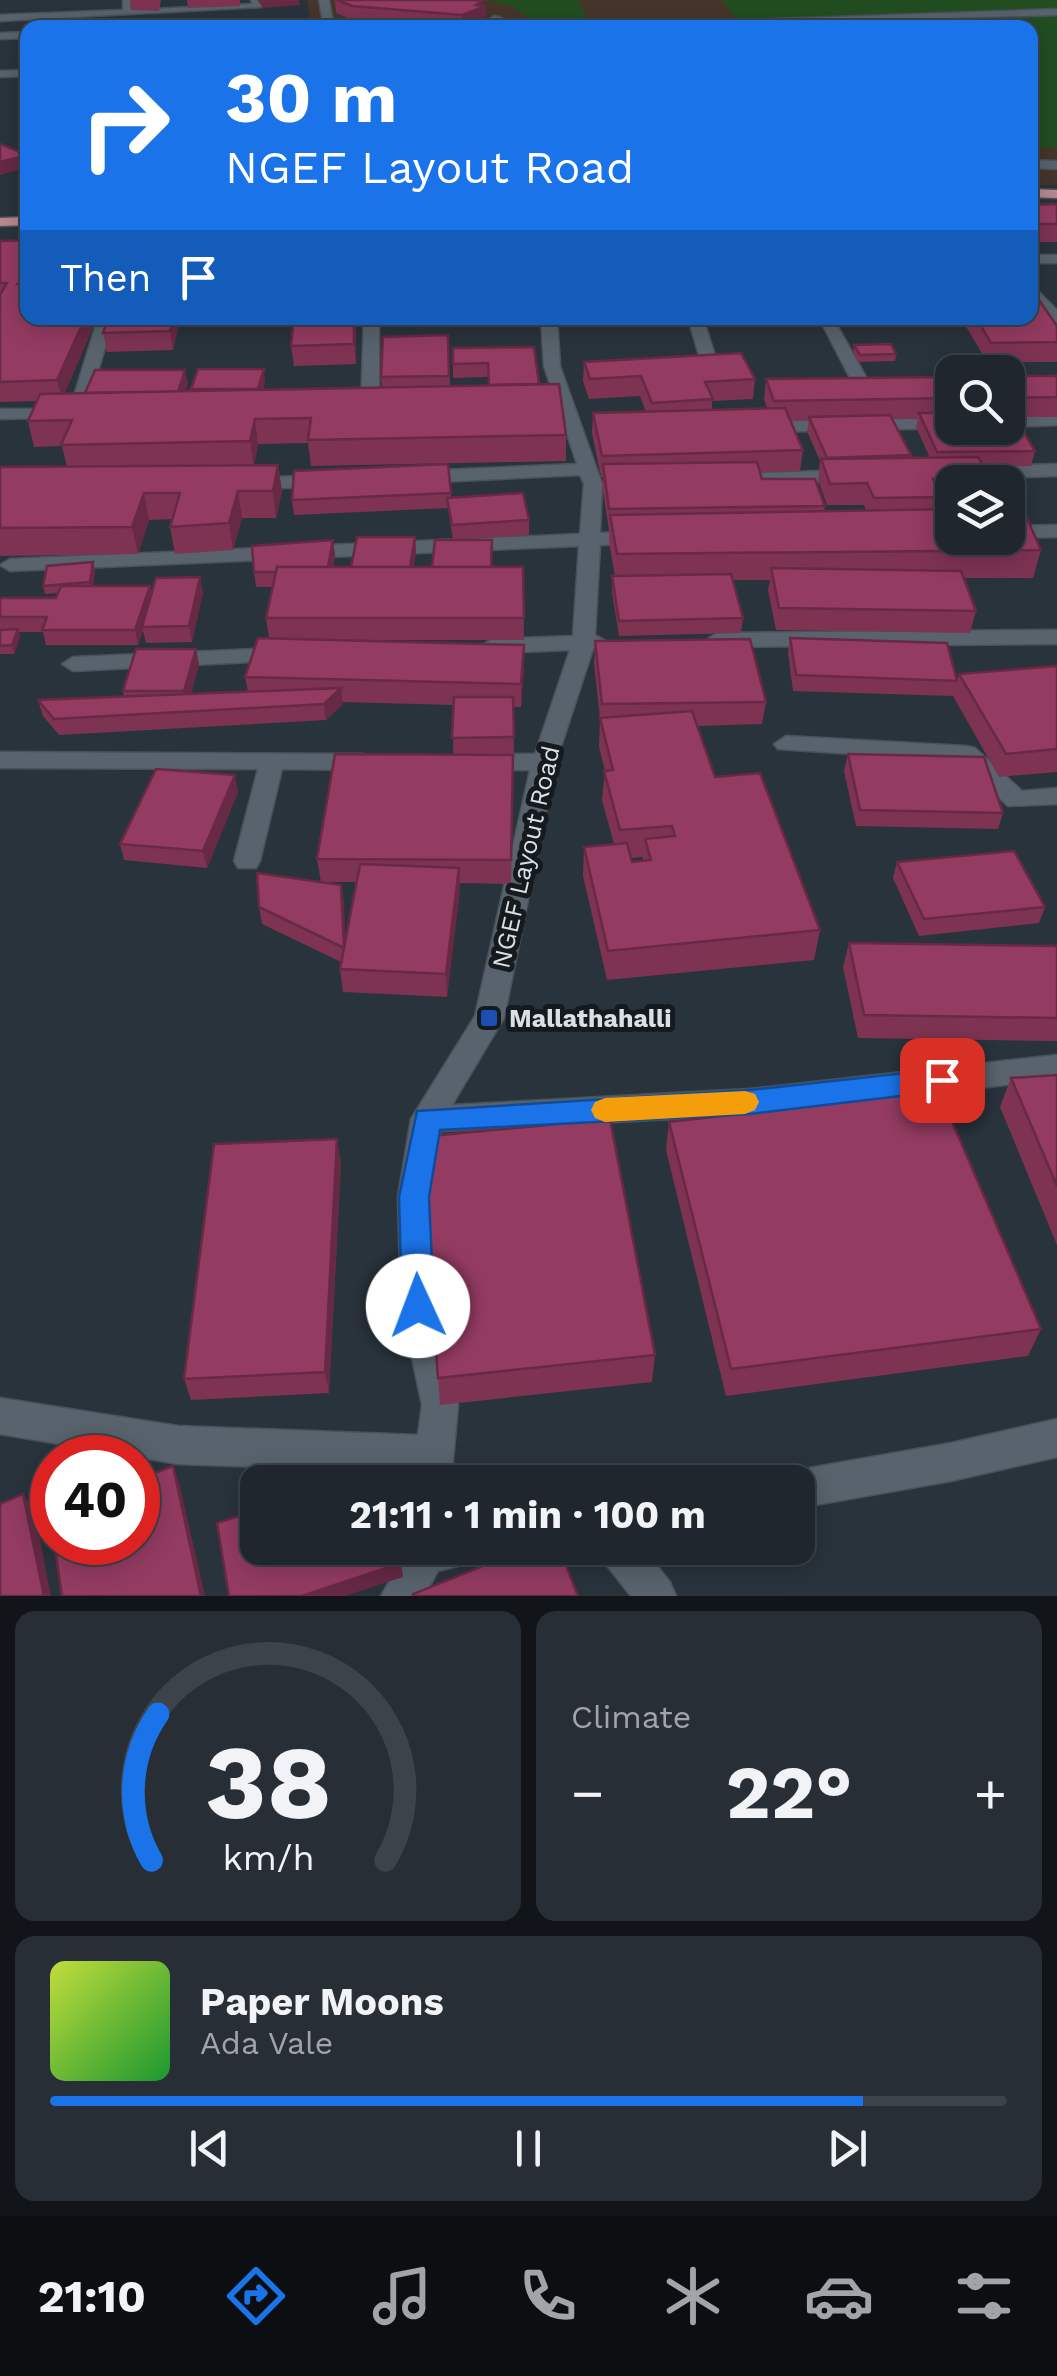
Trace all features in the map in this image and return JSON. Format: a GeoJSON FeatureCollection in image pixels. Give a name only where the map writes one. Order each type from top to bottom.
{"type":"FeatureCollection","features":[{"type":"Feature","properties":{"kind":"street"},"geometry":{"type":"LineString","coordinates":[[74,16],[78,0]]}},
{"type":"Feature","properties":{"kind":"street"},"geometry":{"type":"LineString","coordinates":[[128,0],[128,14]]}},
{"type":"Feature","properties":{"kind":"street"},"geometry":{"type":"LineString","coordinates":[[0,18],[128,14],[184,6],[257,7],[256,0]]}},
{"type":"Feature","properties":{"kind":"street"},"geometry":{"type":"LineString","coordinates":[[834,20],[1057,12]]}},
{"type":"Feature","properties":{"kind":"street"},"geometry":{"type":"LineString","coordinates":[[638,14],[638,20]]}},
{"type":"Feature","properties":{"kind":"street"},"geometry":{"type":"LineString","coordinates":[[1038,297],[1057,320]]}},
{"type":"Feature","properties":{"kind":"street"},"geometry":{"type":"LineString","coordinates":[[0,414],[88,413],[105,325]]}},
{"type":"Feature","properties":{"kind":"street"},"geometry":{"type":"LineString","coordinates":[[371,325],[361,408],[389,407]]}},
{"type":"Feature","properties":{"kind":"street","name":"NGEF Layout Road"},"geometry":{"type":"LineString","coordinates":[[428,1119],[490,1018],[544,762],[584,642],[588,538],[598,479],[584,430],[555,402],[549,325]]}},
{"type":"Feature","properties":{"kind":"street"},"geometry":{"type":"LineString","coordinates":[[697,325],[710,364]]}},
{"type":"Feature","properties":{"kind":"street"},"geometry":{"type":"LineString","coordinates":[[829,325],[857,392],[907,392]]}},
{"type":"Feature","properties":{"kind":"street"},"geometry":{"type":"LineString","coordinates":[[1025,421],[1057,420]]}},
{"type":"Feature","properties":{"kind":"street"},"geometry":{"type":"LineString","coordinates":[[748,428],[935,423]]}},
{"type":"Feature","properties":{"kind":"street"},"geometry":{"type":"LineString","coordinates":[[1025,471],[1057,470]]}},
{"type":"Feature","properties":{"kind":"street"},"geometry":{"type":"LineString","coordinates":[[709,480],[864,476]]}},
{"type":"Feature","properties":{"kind":"street"},"geometry":{"type":"LineString","coordinates":[[395,478],[598,479]]}},
{"type":"Feature","properties":{"kind":"street"},"geometry":{"type":"LineString","coordinates":[[226,484],[358,480]]}},
{"type":"Feature","properties":{"kind":"street"},"geometry":{"type":"LineString","coordinates":[[1025,532],[1057,531]]}},
{"type":"Feature","properties":{"kind":"street"},"geometry":{"type":"LineString","coordinates":[[3,570],[665,536]]}},
{"type":"Feature","properties":{"kind":"street"},"geometry":{"type":"LineString","coordinates":[[698,640],[1057,636]]}},
{"type":"Feature","properties":{"kind":"street"},"geometry":{"type":"LineString","coordinates":[[466,647],[622,642]]}},
{"type":"Feature","properties":{"kind":"street"},"geometry":{"type":"LineString","coordinates":[[72,664],[309,654]]}},
{"type":"Feature","properties":{"kind":"street"},"geometry":{"type":"LineString","coordinates":[[786,744],[966,754],[1017,800],[1057,796]]}},
{"type":"Feature","properties":{"kind":"street"},"geometry":{"type":"LineString","coordinates":[[0,760],[389,762]]}},
{"type":"Feature","properties":{"kind":"street"},"geometry":{"type":"LineString","coordinates":[[248,861],[272,762]]}},
{"type":"Feature","properties":{"kind":"street"},"geometry":{"type":"LineString","coordinates":[[447,762],[544,762]]}},
{"type":"Feature","properties":{"kind":"street"},"geometry":{"type":"LineString","coordinates":[[434,1465],[440,1404],[418,1306],[414,1197],[428,1119],[750,1102],[1057,1067]]}},
{"type":"Feature","properties":{"kind":"street"},"geometry":{"type":"LineString","coordinates":[[0,1416],[178,1445],[401,1465]]}},
{"type":"Feature","properties":{"kind":"street"},"geometry":{"type":"LineString","coordinates":[[815,1486],[1057,1438]]}},
{"type":"Feature","properties":{"kind":"street"},"geometry":{"type":"LineString","coordinates":[[402,1596],[427,1565]]}},
{"type":"Feature","properties":{"kind":"street"},"geometry":{"type":"LineString","coordinates":[[631,1565],[656,1596]]}},
{"type":"Feature","properties":{"kind":"shaded area"},"geometry":{"type":"Polygon","coordinates":[[[307,0],[1057,0],[1057,185],[1038,185],[1038,20],[311,20],[307,0]]]}},
{"type":"Feature","properties":{"kind":"green space"},"geometry":{"type":"Polygon","coordinates":[[[487,0],[578,0],[588,20],[529,20],[514,7],[487,0]]]}},
{"type":"Feature","properties":{"kind":"green space"},"geometry":{"type":"Polygon","coordinates":[[[722,0],[1057,0],[1057,148],[1038,147],[1038,20],[736,20],[722,0]]]}},
{"type":"Feature","properties":{"kind":"building"},"geometry":{"type":"Polygon","coordinates":[[[337,0],[475,0],[482,1],[476,5],[486,6],[462,15],[352,6],[337,0]]]}},
{"type":"Feature","properties":{"kind":"building"},"geometry":{"type":"Polygon","coordinates":[[[0,144],[20,152],[20,157],[0,162],[0,144]]]}},
{"type":"Feature","properties":{"kind":"building"},"geometry":{"type":"Polygon","coordinates":[[[1057,204],[1057,224],[1038,224],[1038,205],[1057,204]]]}},
{"type":"Feature","properties":{"kind":"building"},"geometry":{"type":"Polygon","coordinates":[[[20,240],[20,284],[16,284],[20,284],[20,325],[82,325],[57,380],[0,382],[0,295],[7,283],[0,283],[0,241],[20,240]]]}},
{"type":"Feature","properties":{"kind":"building"},"geometry":{"type":"Polygon","coordinates":[[[1038,299],[1057,326],[1057,342],[991,343],[980,325],[1038,325],[1038,299]]]}},
{"type":"Feature","properties":{"kind":"building"},"geometry":{"type":"Polygon","coordinates":[[[106,325],[171,325],[170,331],[103,333],[106,325]]]}},
{"type":"Feature","properties":{"kind":"building"},"geometry":{"type":"Polygon","coordinates":[[[293,325],[354,325],[354,344],[291,346],[293,325]]]}},
{"type":"Feature","properties":{"kind":"building"},"geometry":{"type":"Polygon","coordinates":[[[448,335],[449,376],[381,377],[383,337],[448,335]]]}},
{"type":"Feature","properties":{"kind":"building"},"geometry":{"type":"Polygon","coordinates":[[[891,344],[896,354],[860,355],[854,345],[891,344]]]}},
{"type":"Feature","properties":{"kind":"building"},"geometry":{"type":"Polygon","coordinates":[[[534,347],[539,384],[489,385],[488,363],[453,364],[453,348],[534,347]]]}},
{"type":"Feature","properties":{"kind":"building"},"geometry":{"type":"Polygon","coordinates":[[[741,353],[755,379],[705,382],[713,399],[652,403],[641,376],[590,379],[584,362],[741,353]]]}},
{"type":"Feature","properties":{"kind":"building"},"geometry":{"type":"Polygon","coordinates":[[[198,369],[264,369],[258,389],[191,389],[198,369]]]}},
{"type":"Feature","properties":{"kind":"building"},"geometry":{"type":"Polygon","coordinates":[[[95,370],[185,370],[178,392],[85,393],[95,370]]]}},
{"type":"Feature","properties":{"kind":"building"},"geometry":{"type":"Polygon","coordinates":[[[1025,376],[1057,376],[1057,397],[1025,398],[1025,376]]]}},
{"type":"Feature","properties":{"kind":"building"},"geometry":{"type":"Polygon","coordinates":[[[935,377],[935,398],[774,401],[766,379],[935,377]]]}},
{"type":"Feature","properties":{"kind":"building"},"geometry":{"type":"Polygon","coordinates":[[[559,384],[566,435],[308,440],[311,418],[255,419],[250,441],[61,445],[72,420],[28,421],[40,394],[559,384]]]}},
{"type":"Feature","properties":{"kind":"building"},"geometry":{"type":"Polygon","coordinates":[[[785,408],[803,450],[602,456],[593,413],[785,408]]]}},
{"type":"Feature","properties":{"kind":"building"},"geometry":{"type":"Polygon","coordinates":[[[919,413],[935,413],[935,445],[1025,445],[1025,434],[1035,451],[937,452],[919,413]]]}},
{"type":"Feature","properties":{"kind":"building"},"geometry":{"type":"Polygon","coordinates":[[[890,415],[911,455],[827,458],[809,417],[890,415]]]}},
{"type":"Feature","properties":{"kind":"building"},"geometry":{"type":"Polygon","coordinates":[[[978,457],[982,465],[935,465],[935,497],[874,498],[867,483],[830,484],[821,459],[978,457]]]}},
{"type":"Feature","properties":{"kind":"building"},"geometry":{"type":"Polygon","coordinates":[[[757,462],[762,479],[815,479],[825,506],[609,509],[603,464],[757,462]]]}},
{"type":"Feature","properties":{"kind":"building"},"geometry":{"type":"Polygon","coordinates":[[[448,464],[451,493],[292,500],[294,471],[448,464]]]}},
{"type":"Feature","properties":{"kind":"building"},"geometry":{"type":"Polygon","coordinates":[[[278,465],[273,491],[238,491],[229,523],[170,527],[180,493],[144,493],[132,527],[0,528],[0,467],[278,465]]]}},
{"type":"Feature","properties":{"kind":"building"},"geometry":{"type":"Polygon","coordinates":[[[523,493],[529,520],[452,525],[447,498],[523,493]]]}},
{"type":"Feature","properties":{"kind":"building"},"geometry":{"type":"Polygon","coordinates":[[[935,509],[935,551],[617,554],[610,515],[935,509]]]}},
{"type":"Feature","properties":{"kind":"building"},"geometry":{"type":"Polygon","coordinates":[[[1025,514],[1041,550],[1025,550],[1025,514]]]}},
{"type":"Feature","properties":{"kind":"building"},"geometry":{"type":"Polygon","coordinates":[[[357,537],[415,537],[410,567],[351,567],[357,537]]]}},
{"type":"Feature","properties":{"kind":"building"},"geometry":{"type":"Polygon","coordinates":[[[333,540],[328,567],[277,567],[277,572],[254,572],[252,546],[333,540]]]}},
{"type":"Feature","properties":{"kind":"building"},"geometry":{"type":"Polygon","coordinates":[[[435,540],[492,540],[491,567],[432,567],[435,540]]]}},
{"type":"Feature","properties":{"kind":"building"},"geometry":{"type":"Polygon","coordinates":[[[93,562],[90,582],[43,586],[47,566],[93,562]]]}},
{"type":"Feature","properties":{"kind":"building"},"geometry":{"type":"Polygon","coordinates":[[[277,567],[523,567],[524,618],[266,618],[277,567]]]}},
{"type":"Feature","properties":{"kind":"building"},"geometry":{"type":"Polygon","coordinates":[[[771,568],[961,571],[976,611],[779,608],[771,568]]]}},
{"type":"Feature","properties":{"kind":"building"},"geometry":{"type":"Polygon","coordinates":[[[731,574],[743,618],[619,621],[612,576],[731,574]]]}},
{"type":"Feature","properties":{"kind":"building"},"geometry":{"type":"Polygon","coordinates":[[[200,577],[189,626],[142,627],[156,578],[200,577]]]}},
{"type":"Feature","properties":{"kind":"building"},"geometry":{"type":"Polygon","coordinates":[[[61,586],[150,586],[135,630],[42,630],[47,617],[0,617],[0,598],[56,598],[61,586]]]}},
{"type":"Feature","properties":{"kind":"building"},"geometry":{"type":"Polygon","coordinates":[[[18,629],[12,645],[0,646],[0,630],[18,629]]]}},
{"type":"Feature","properties":{"kind":"building"},"geometry":{"type":"Polygon","coordinates":[[[258,638],[524,645],[521,684],[245,677],[258,638]]]}},
{"type":"Feature","properties":{"kind":"building"},"geometry":{"type":"Polygon","coordinates":[[[790,638],[947,643],[957,681],[796,675],[790,638]]]}},
{"type":"Feature","properties":{"kind":"building"},"geometry":{"type":"Polygon","coordinates":[[[750,639],[766,702],[602,704],[595,641],[750,639]]]}},
{"type":"Feature","properties":{"kind":"building"},"geometry":{"type":"Polygon","coordinates":[[[136,649],[196,649],[184,691],[123,691],[136,649]]]}},
{"type":"Feature","properties":{"kind":"building"},"geometry":{"type":"Polygon","coordinates":[[[1057,666],[1057,749],[1006,754],[959,674],[1057,666]]]}},
{"type":"Feature","properties":{"kind":"building"},"geometry":{"type":"Polygon","coordinates":[[[341,688],[324,704],[54,719],[38,700],[341,688]]]}},
{"type":"Feature","properties":{"kind":"building"},"geometry":{"type":"Polygon","coordinates":[[[454,697],[513,697],[514,737],[452,738],[454,697]]]}},
{"type":"Feature","properties":{"kind":"building"},"geometry":{"type":"Polygon","coordinates":[[[692,711],[715,777],[760,773],[820,930],[608,951],[584,847],[627,843],[632,862],[651,860],[645,839],[675,836],[672,826],[620,830],[604,771],[613,770],[600,718],[692,711]]]}},
{"type":"Feature","properties":{"kind":"building"},"geometry":{"type":"Polygon","coordinates":[[[335,754],[513,755],[511,860],[317,859],[335,754]]]}},
{"type":"Feature","properties":{"kind":"building"},"geometry":{"type":"Polygon","coordinates":[[[848,754],[984,757],[1003,813],[860,810],[848,754]]]}},
{"type":"Feature","properties":{"kind":"building"},"geometry":{"type":"Polygon","coordinates":[[[156,769],[235,775],[203,851],[120,844],[156,769]]]}},
{"type":"Feature","properties":{"kind":"building"},"geometry":{"type":"Polygon","coordinates":[[[1014,851],[1045,907],[924,919],[897,862],[1014,851]]]}},
{"type":"Feature","properties":{"kind":"building"},"geometry":{"type":"Polygon","coordinates":[[[360,864],[459,868],[446,974],[340,969],[360,864]]]}},
{"type":"Feature","properties":{"kind":"building"},"geometry":{"type":"Polygon","coordinates":[[[257,873],[341,885],[344,948],[259,907],[257,873]]]}},
{"type":"Feature","properties":{"kind":"building"},"geometry":{"type":"Polygon","coordinates":[[[849,943],[1057,946],[1057,1018],[864,1015],[849,943]]]}},
{"type":"Feature","properties":{"kind":"building"},"geometry":{"type":"Polygon","coordinates":[[[1057,1075],[1057,1186],[1011,1078],[1057,1075]]]}},
{"type":"Feature","properties":{"kind":"building"},"geometry":{"type":"Polygon","coordinates":[[[939,1091],[1041,1329],[731,1369],[669,1122],[939,1091]]]}},
{"type":"Feature","properties":{"kind":"building"},"geometry":{"type":"Polygon","coordinates":[[[610,1119],[655,1355],[438,1378],[420,1137],[610,1119]]]}},
{"type":"Feature","properties":{"kind":"building"},"geometry":{"type":"Polygon","coordinates":[[[337,1139],[325,1372],[184,1379],[214,1144],[337,1139]]]}},
{"type":"Feature","properties":{"kind":"building"},"geometry":{"type":"Polygon","coordinates":[[[173,1466],[201,1596],[62,1596],[57,1565],[160,1565],[160,1471],[173,1466]]]}},
{"type":"Feature","properties":{"kind":"building"},"geometry":{"type":"Polygon","coordinates":[[[23,1494],[30,1528],[30,1565],[38,1565],[44,1596],[0,1596],[0,1504],[23,1494]]]}},
{"type":"Feature","properties":{"kind":"building"},"geometry":{"type":"Polygon","coordinates":[[[240,1516],[240,1565],[395,1565],[302,1596],[229,1596],[217,1523],[240,1516]]]}},
{"type":"Feature","properties":{"kind":"building"},"geometry":{"type":"Polygon","coordinates":[[[486,1565],[566,1565],[578,1596],[413,1596],[486,1565]]]}},
{"type":"Feature","properties":{"kind":"slow traffic"},"geometry":{"type":"LineString","coordinates":[[605,1110],[745,1102]]}},
{"type":"Feature","properties":{"kind":"place","name":"Mallathahalli"},"geometry":{"type":"Point","coordinates":[489,1018]}},
{"type":"Feature","properties":{"kind":"route"},"geometry":{"type":"LineString","coordinates":[[418,1306],[414,1197],[428,1119],[750,1102],[942,1080]]}}]}
